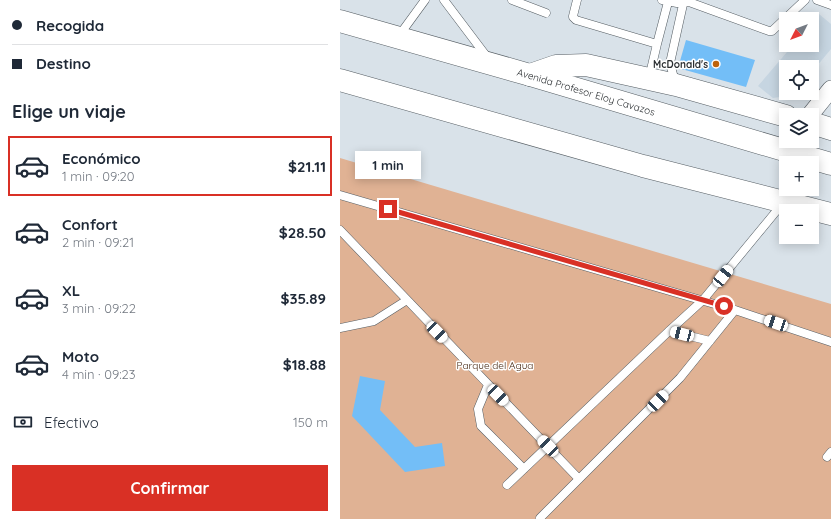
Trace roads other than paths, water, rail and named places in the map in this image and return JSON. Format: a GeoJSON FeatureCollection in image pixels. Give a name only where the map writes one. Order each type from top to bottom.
{"type":"FeatureCollection","features":[{"type":"Feature","properties":{"kind":"main road","name":"Avenida Profesor Eloy Cavazos"},"geometry":{"type":"LineString","coordinates":[[340,21],[530,75],[831,164]]}},
{"type":"Feature","properties":{"kind":"main road"},"geometry":{"type":"LineString","coordinates":[[530,75],[556,66],[586,65],[649,78],[779,114]]}},
{"type":"Feature","properties":{"kind":"main road"},"geometry":{"type":"LineString","coordinates":[[340,80],[636,163],[831,214]]}},
{"type":"Feature","properties":{"kind":"main road"},"geometry":{"type":"LineString","coordinates":[[819,126],[831,129]]}},
{"type":"Feature","properties":{"kind":"street"},"geometry":{"type":"LineString","coordinates":[[816,108],[831,89]]}},
{"type":"Feature","properties":{"kind":"lane"},"geometry":{"type":"LineString","coordinates":[[398,37],[425,0]]}},
{"type":"Feature","properties":{"kind":"lane"},"geometry":{"type":"LineString","coordinates":[[444,0],[492,64]]}},
{"type":"Feature","properties":{"kind":"lane"},"geometry":{"type":"LineString","coordinates":[[512,0],[546,13]]}},
{"type":"Feature","properties":{"kind":"lane"},"geometry":{"type":"LineString","coordinates":[[577,0],[573,16],[576,20],[657,44]]}},
{"type":"Feature","properties":{"kind":"lane"},"geometry":{"type":"LineString","coordinates":[[649,78],[665,1],[677,3],[684,1],[689,2],[772,31],[805,0]]}},
{"type":"Feature","properties":{"kind":"lane"},"geometry":{"type":"LineString","coordinates":[[817,0],[831,5]]}},
{"type":"Feature","properties":{"kind":"lane"},"geometry":{"type":"LineString","coordinates":[[676,85],[670,63],[684,1]]}},
{"type":"Feature","properties":{"kind":"lane"},"geometry":{"type":"LineString","coordinates":[[340,195],[703,300],[831,342]]}},
{"type":"Feature","properties":{"kind":"lane"},"geometry":{"type":"LineString","coordinates":[[507,485],[703,300],[783,202]]}},
{"type":"Feature","properties":{"kind":"lane"},"geometry":{"type":"LineString","coordinates":[[340,230],[579,479]]}},
{"type":"Feature","properties":{"kind":"lane"},"geometry":{"type":"LineString","coordinates":[[340,328],[374,321],[406,300]]}},
{"type":"Feature","properties":{"kind":"lane"},"geometry":{"type":"LineString","coordinates":[[540,518],[680,378],[735,310]]}},
{"type":"Feature","properties":{"kind":"lane"},"geometry":{"type":"LineString","coordinates":[[669,331],[710,342]]}},
{"type":"Feature","properties":{"kind":"lane"},"geometry":{"type":"LineString","coordinates":[[488,385],[478,409],[481,426],[524,469]]}},
{"type":"Feature","properties":{"kind":"place","name":"McDonald's"},"geometry":{"type":"Point","coordinates":[716,64]}},
{"type":"Feature","properties":{"kind":"park label","name":"Parque del Agua"},"geometry":{"type":"Point","coordinates":[495,365]}}]}
